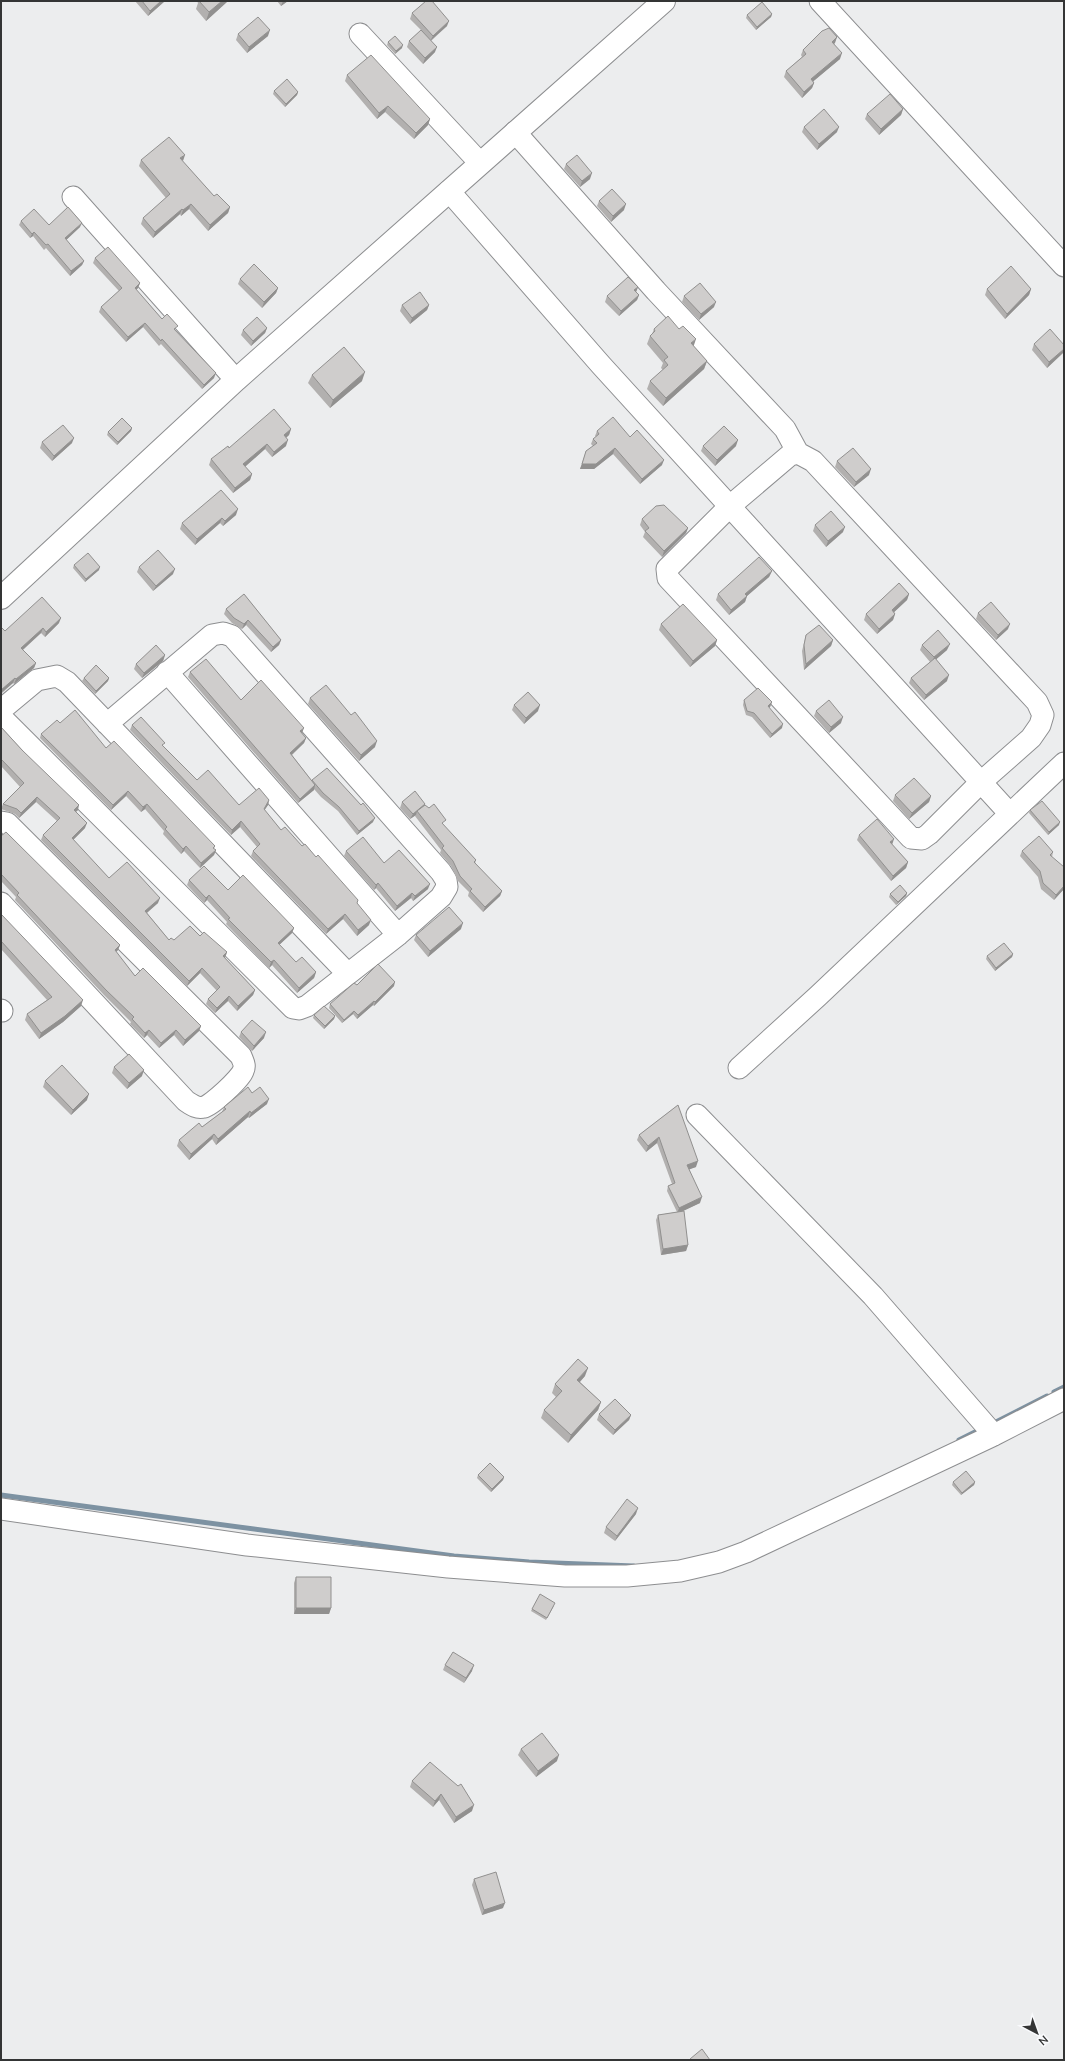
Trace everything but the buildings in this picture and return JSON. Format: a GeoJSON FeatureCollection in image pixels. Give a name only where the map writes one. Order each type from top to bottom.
{"type":"FeatureCollection","features":[{"type":"Feature","properties":{"kind":"street"},"geometry":{"type":"LineString","coordinates":[[1,598],[236,380],[664,1]]}},
{"type":"Feature","properties":{"kind":"street"},"geometry":{"type":"LineString","coordinates":[[820,1],[1064,266]]}},
{"type":"Feature","properties":{"kind":"street"},"geometry":{"type":"LineString","coordinates":[[360,34],[480,163]]}},
{"type":"Feature","properties":{"kind":"street"},"geometry":{"type":"LineString","coordinates":[[515,132],[656,291],[785,429],[798,453],[813,461],[1037,702],[1043,715],[1040,725],[1031,738],[980,783],[922,839],[911,838],[668,578],[667,569],[730,506],[790,455],[798,453]]}},
{"type":"Feature","properties":{"kind":"street"},"geometry":{"type":"LineString","coordinates":[[449,191],[601,365],[980,783],[1010,814]]}},
{"type":"Feature","properties":{"kind":"street"},"geometry":{"type":"LineString","coordinates":[[73,197],[236,380]]}},
{"type":"Feature","properties":{"kind":"street"},"geometry":{"type":"LineString","coordinates":[[1,717],[292,1008],[299,1009],[308,1006],[398,935],[441,897],[447,887],[446,880],[310,722],[232,636],[223,633],[212,635],[166,672],[107,724]]}},
{"type":"Feature","properties":{"kind":"street"},"geometry":{"type":"LineString","coordinates":[[166,672],[398,935]]}},
{"type":"Feature","properties":{"kind":"street"},"geometry":{"type":"LineString","coordinates":[[1,710],[37,680],[57,676],[67,682],[348,974]]}},
{"type":"Feature","properties":{"kind":"street"},"geometry":{"type":"LineString","coordinates":[[739,1068],[1064,762]]}},
{"type":"Feature","properties":{"kind":"street"},"geometry":{"type":"LineString","coordinates":[[1,822],[7,823],[241,1056],[245,1065],[243,1073],[211,1104],[196,1108],[186,1101],[1,903]]}},
{"type":"Feature","properties":{"kind":"street"},"geometry":{"type":"LineString","coordinates":[[697,1115],[873,1296],[994,1434]]}},
{"type":"Feature","properties":{"kind":"street"},"geometry":{"type":"LineString","coordinates":[[1,1509],[247,1546],[448,1567],[565,1576],[627,1576],[680,1571],[719,1562],[746,1552],[1064,1399]]}},
{"type":"Feature","properties":{"kind":"waterway"},"geometry":{"type":"LineString","coordinates":[[1054,1392],[1064,1387]]}},
{"type":"Feature","properties":{"kind":"waterway"},"geometry":{"type":"LineString","coordinates":[[992,1424],[1047,1396]]}},
{"type":"Feature","properties":{"kind":"waterway"},"geometry":{"type":"LineString","coordinates":[[959,1440],[983,1428]]}},
{"type":"Feature","properties":{"kind":"waterway"},"geometry":{"type":"LineString","coordinates":[[1,1495],[454,1556],[529,1562],[634,1566]]}}]}
